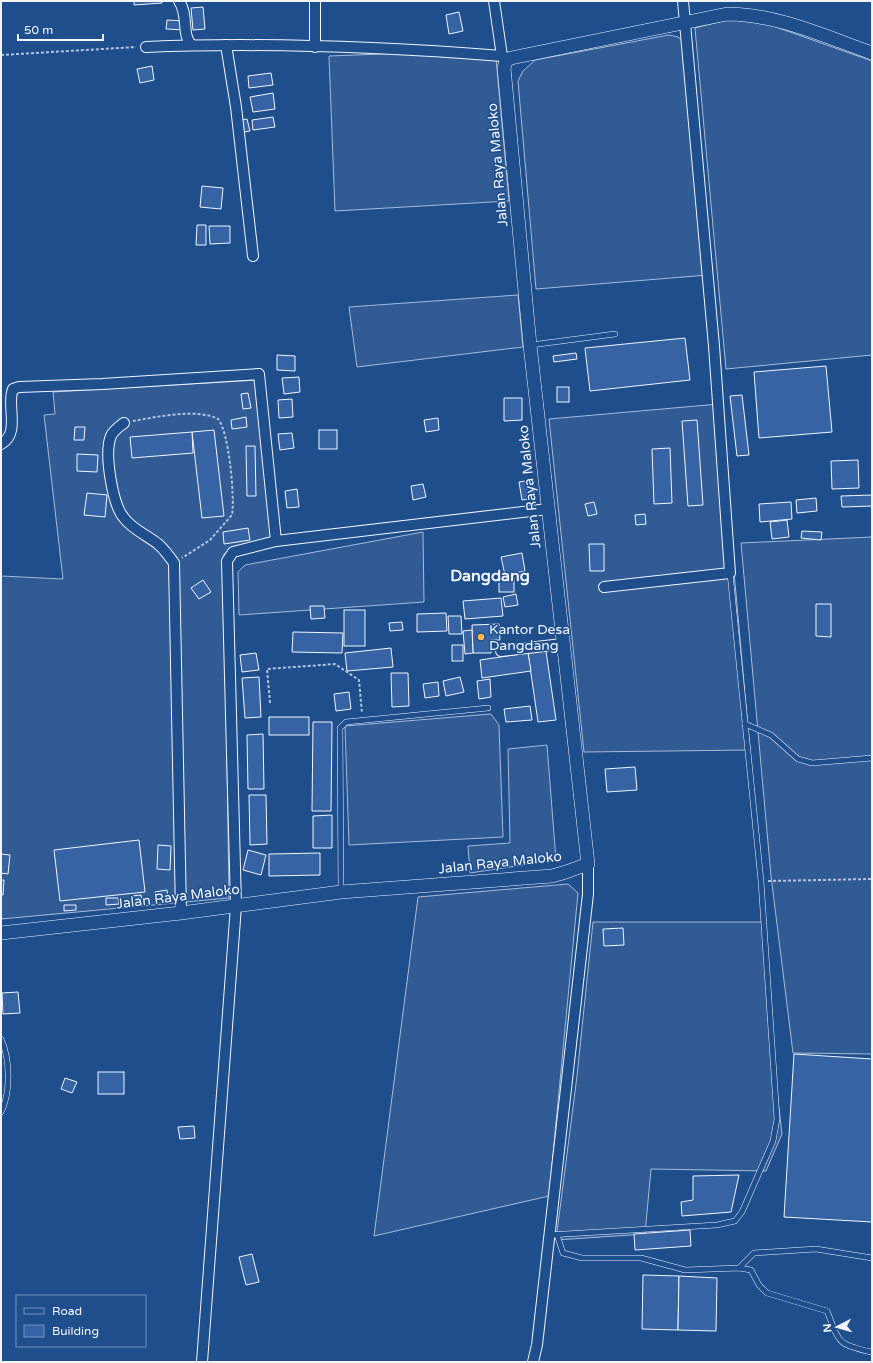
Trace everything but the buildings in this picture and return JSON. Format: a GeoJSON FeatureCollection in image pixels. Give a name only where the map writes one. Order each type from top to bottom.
{"type":"FeatureCollection","features":[{"type":"Feature","properties":{"kind":"street"},"geometry":{"type":"LineString","coordinates":[[178,1],[184,8],[186,36],[188,42],[192,45]]}},
{"type":"Feature","properties":{"kind":"street"},"geometry":{"type":"LineString","coordinates":[[315,1],[315,47]]}},
{"type":"Feature","properties":{"kind":"street"},"geometry":{"type":"LineString","coordinates":[[494,1],[505,57]]}},
{"type":"Feature","properties":{"kind":"street"},"geometry":{"type":"LineString","coordinates":[[604,587],[730,573],[714,346],[683,1]]}},
{"type":"Feature","properties":{"kind":"street"},"geometry":{"type":"LineString","coordinates":[[146,47],[226,45],[406,48],[505,57],[728,14],[747,14],[808,30],[872,53]]}},
{"type":"Feature","properties":{"kind":"street"},"geometry":{"type":"LineString","coordinates":[[226,45],[236,107],[252,256]]}},
{"type":"Feature","properties":{"kind":"street","name":"Jalan Raya Maloko"},"geometry":{"type":"LineString","coordinates":[[1,933],[181,913],[341,892],[552,876],[588,864],[562,644],[530,345],[504,68],[506,61],[505,57]]}},
{"type":"Feature","properties":{"kind":"street"},"geometry":{"type":"LineString","coordinates":[[1,444],[5,442],[10,433],[12,421],[11,394],[13,389],[19,386],[102,384],[259,374],[276,541]]}},
{"type":"Feature","properties":{"kind":"street"},"geometry":{"type":"LineString","coordinates":[[124,423],[116,428],[111,436],[109,448],[112,486],[116,505],[125,520],[160,545],[174,563],[181,913]]}},
{"type":"Feature","properties":{"kind":"street"},"geometry":{"type":"LineString","coordinates":[[202,1362],[236,906],[227,561],[232,552],[276,541],[548,509]]}},
{"type":"Feature","properties":{"kind":"street"},"geometry":{"type":"LineString","coordinates":[[501,651],[562,644]]}},
{"type":"Feature","properties":{"kind":"street"},"geometry":{"type":"LineString","coordinates":[[532,1361],[537,1345],[553,1235],[588,894],[588,864]]}},
{"type":"Feature","properties":{"kind":"lane"},"geometry":{"type":"LineString","coordinates":[[530,345],[615,334]]}},
{"type":"Feature","properties":{"kind":"lane"},"geometry":{"type":"LineString","coordinates":[[730,573],[761,881],[778,1119],[773,1141],[742,1212],[735,1221],[717,1225],[553,1235],[563,1253],[582,1258],[641,1258],[685,1270],[739,1268],[751,1270],[759,1286],[767,1293],[827,1311],[839,1341],[851,1348],[871,1352]]}},
{"type":"Feature","properties":{"kind":"lane"},"geometry":{"type":"LineString","coordinates":[[341,892],[340,728],[346,722],[488,708]]}},
{"type":"Feature","properties":{"kind":"lane"},"geometry":{"type":"LineString","coordinates":[[745,724],[771,735],[798,759],[812,763],[872,758]]}},
{"type":"Feature","properties":{"kind":"lane"},"geometry":{"type":"LineString","coordinates":[[1,1040],[7,1059],[8,1077],[5,1100],[1,1112]]}},
{"type":"Feature","properties":{"kind":"lane"},"geometry":{"type":"LineString","coordinates":[[739,1268],[754,1253],[816,1249],[872,1258]]}},
{"type":"Feature","properties":{"kind":"path"},"geometry":{"type":"LineString","coordinates":[[1,54],[146,47]]}},
{"type":"Feature","properties":{"kind":"path"},"geometry":{"type":"LineString","coordinates":[[124,423],[179,415],[201,414],[218,419],[226,432],[232,484],[232,515],[210,540],[174,563]]}},
{"type":"Feature","properties":{"kind":"path"},"geometry":{"type":"LineString","coordinates":[[270,703],[267,669],[334,664],[359,680],[363,720]]}},
{"type":"Feature","properties":{"kind":"path"},"geometry":{"type":"LineString","coordinates":[[761,881],[872,878]]}},
{"type":"Feature","properties":{"kind":"shaded area"},"geometry":{"type":"Polygon","coordinates":[[[730,19],[759,21],[872,61],[872,355],[726,369],[695,28],[730,19]]]}},
{"type":"Feature","properties":{"kind":"shaded area"},"geometry":{"type":"Polygon","coordinates":[[[669,35],[678,37],[683,41],[708,275],[536,289],[518,81],[523,71],[535,60],[669,35]]]}},
{"type":"Feature","properties":{"kind":"shaded area"},"geometry":{"type":"Polygon","coordinates":[[[459,51],[496,58],[509,201],[335,211],[329,56],[459,51]]]}},
{"type":"Feature","properties":{"kind":"shaded area"},"geometry":{"type":"Polygon","coordinates":[[[518,295],[523,347],[357,367],[349,307],[518,295]]]}},
{"type":"Feature","properties":{"kind":"shaded area"},"geometry":{"type":"Polygon","coordinates":[[[259,380],[273,546],[224,554],[229,898],[1,919],[1,576],[63,579],[44,415],[55,414],[53,392],[259,380]]]}},
{"type":"Feature","properties":{"kind":"shaded area"},"geometry":{"type":"Polygon","coordinates":[[[719,404],[750,750],[584,752],[549,419],[719,404]]]}},
{"type":"Feature","properties":{"kind":"shaded area"},"geometry":{"type":"Polygon","coordinates":[[[423,532],[424,602],[239,615],[238,572],[245,565],[423,532]]]}},
{"type":"Feature","properties":{"kind":"shaded area"},"geometry":{"type":"Polygon","coordinates":[[[872,537],[872,1054],[793,1053],[771,876],[741,543],[872,537]]]}},
{"type":"Feature","properties":{"kind":"shaded area"},"geometry":{"type":"Polygon","coordinates":[[[491,714],[499,725],[503,837],[349,845],[345,726],[491,714]]]}},
{"type":"Feature","properties":{"kind":"shaded area"},"geometry":{"type":"Polygon","coordinates":[[[547,745],[556,860],[470,873],[468,846],[510,843],[508,749],[547,745]]]}},
{"type":"Feature","properties":{"kind":"shaded area"},"geometry":{"type":"Polygon","coordinates":[[[568,884],[578,893],[549,1196],[374,1236],[418,897],[568,884]]]}},
{"type":"Feature","properties":{"kind":"shaded area"},"geometry":{"type":"Polygon","coordinates":[[[593,922],[765,922],[775,1076],[782,1134],[766,1171],[651,1169],[645,1234],[556,1240],[577,1076],[593,922]]]}},
{"type":"Feature","properties":{"kind":"place","name":"Kantor Desa Dangdang"},"geometry":{"type":"Point","coordinates":[481,637]}},
{"type":"Feature","properties":{"kind":"district","name":"Dangdang"},"geometry":{"type":"Point","coordinates":[490,575]}}]}
